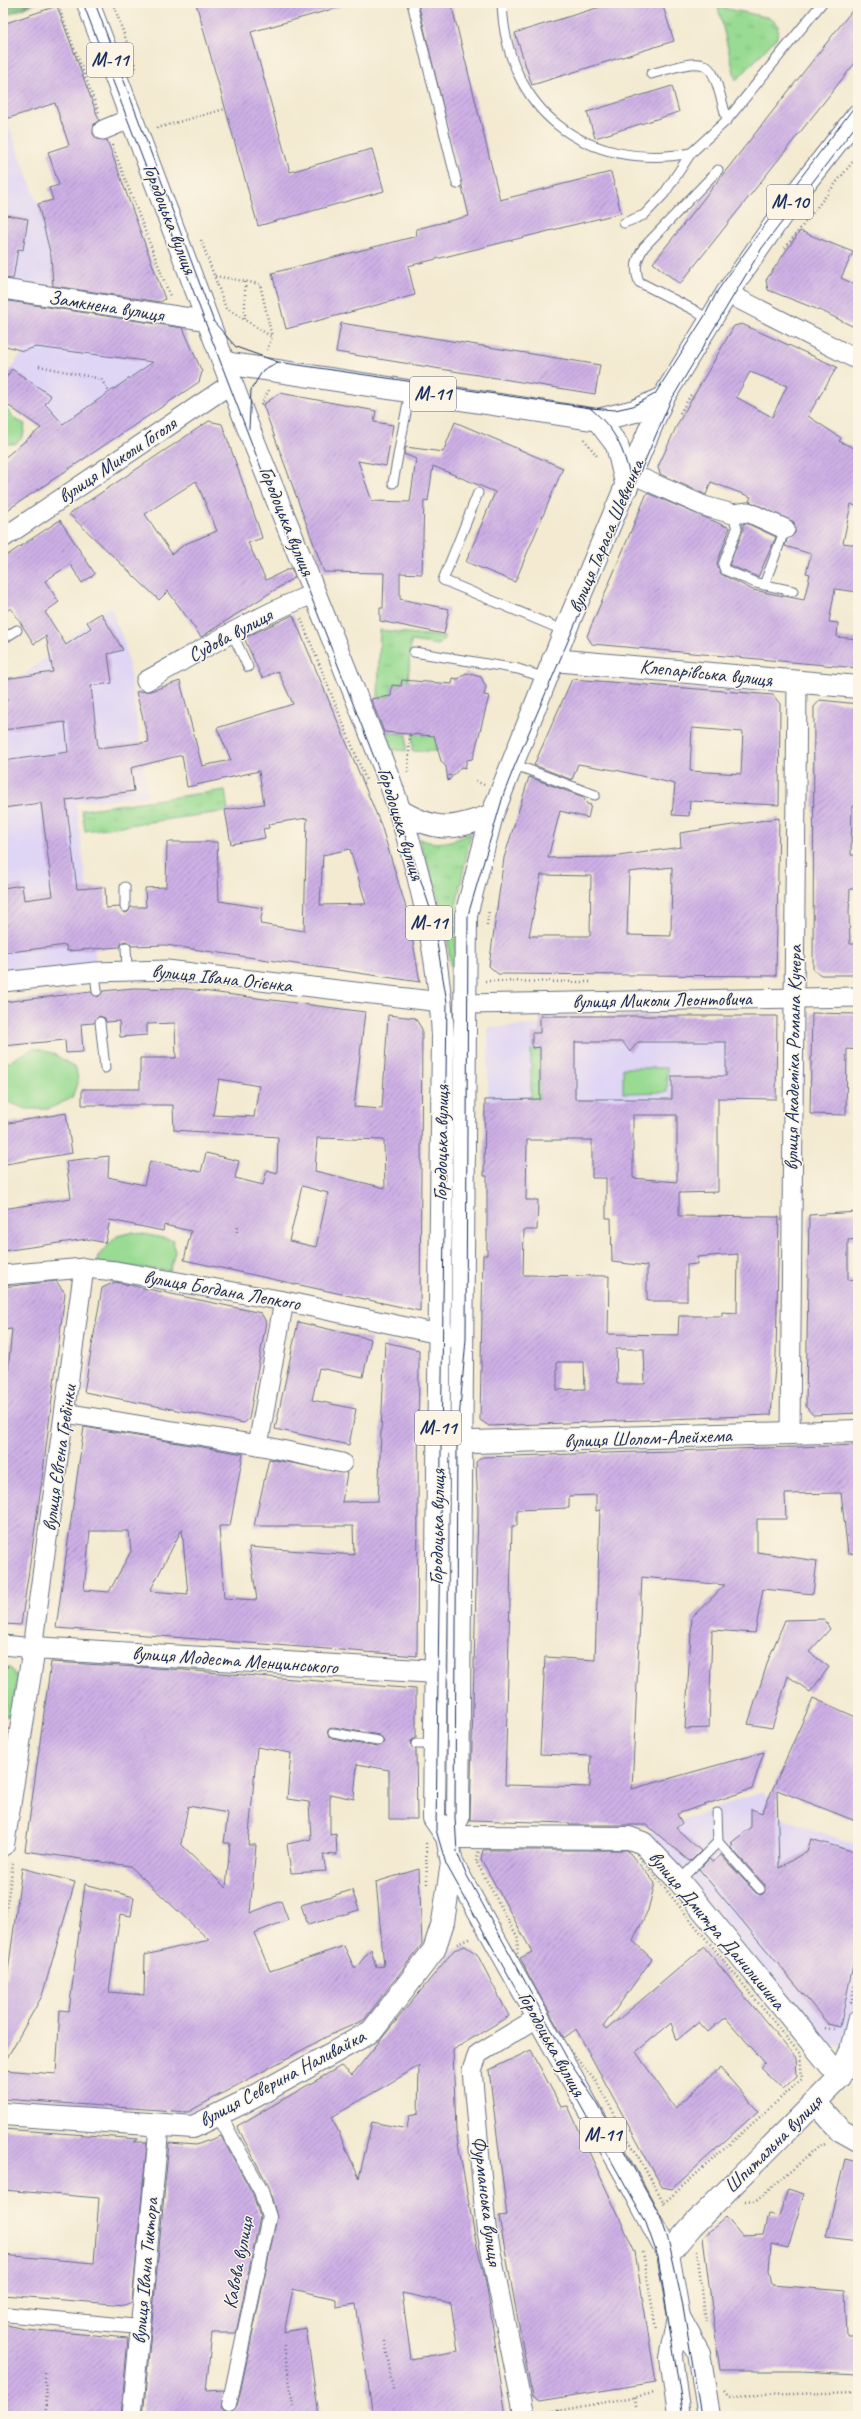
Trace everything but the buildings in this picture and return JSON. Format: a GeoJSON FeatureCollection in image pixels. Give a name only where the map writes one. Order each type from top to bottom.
{"type":"FeatureCollection","features":[{"type":"Feature","properties":{"kind":"main road","name":"Городоцька вулиця"},"geometry":{"type":"LineString","coordinates":[[88,3],[229,373],[400,811],[428,916],[441,1002],[443,1037],[434,1818],[447,1838],[452,1863],[537,2018],[632,2186],[668,2254],[679,2318],[699,2353],[709,2416]]}},
{"type":"Feature","properties":{"kind":"main road","name":"вулиця Тараса Шевченка"},"geometry":{"type":"LineString","coordinates":[[466,1004],[466,915],[492,815],[565,631],[630,480],[663,398],[727,293],[796,194],[858,115]]}},
{"type":"Feature","properties":{"kind":"main road","name":"М-11"},"geometry":{"type":"LineString","coordinates":[[229,373],[410,391],[598,420]]}},
{"type":"Feature","properties":{"kind":"main road"},"geometry":{"type":"LineString","coordinates":[[630,480],[617,446],[598,420],[635,411],[663,398]]}},
{"type":"Feature","properties":{"kind":"main road","name":"Клепарівська вулиця"},"geometry":{"type":"LineString","coordinates":[[550,669],[797,682],[858,687]]}},
{"type":"Feature","properties":{"kind":"main road"},"geometry":{"type":"LineString","coordinates":[[400,811],[419,822],[438,828],[466,825],[492,815]]}},
{"type":"Feature","properties":{"kind":"main road","name":"Городоцька вулиця"},"geometry":{"type":"LineString","coordinates":[[447,1838],[458,1818],[466,1004]]}},
{"type":"Feature","properties":{"kind":"main road","name":"вулиця Шолом-Алейхема"},"geometry":{"type":"LineString","coordinates":[[438,1443],[790,1434],[858,1430]]}},
{"type":"Feature","properties":{"kind":"main road"},"geometry":{"type":"LineString","coordinates":[[3,1845],[10,1755],[34,1648]]}},
{"type":"Feature","properties":{"kind":"main road","name":"вулиця Модеста Менцинського"},"geometry":{"type":"LineString","coordinates":[[34,1648],[436,1672],[459,1672]]}},
{"type":"Feature","properties":{"kind":"main road","name":"вулиця Дмитра Данилишина"},"geometry":{"type":"LineString","coordinates":[[447,1838],[629,1838],[644,1843],[669,1880],[840,2077]]}},
{"type":"Feature","properties":{"kind":"main road","name":"вулиця Северина Наливайка"},"geometry":{"type":"LineString","coordinates":[[3,2114],[159,2127],[193,2127],[219,2115],[372,2031],[434,1950],[443,1922],[452,1863]]}},
{"type":"Feature","properties":{"kind":"main road","name":"Шпитальна вулиця"},"geometry":{"type":"LineString","coordinates":[[668,2254],[691,2227],[816,2103],[840,2077],[851,2050],[849,2021]]}},
{"type":"Feature","properties":{"kind":"main road"},"geometry":{"type":"LineString","coordinates":[[816,2103],[840,2130],[858,2140]]}},
{"type":"Feature","properties":{"kind":"main road","name":"Городоцька вулиця"},"geometry":{"type":"LineString","coordinates":[[679,2318],[671,2358],[679,2416]]}},
{"type":"Feature","properties":{"kind":"street"},"geometry":{"type":"LineString","coordinates":[[105,131],[132,118]]}},
{"type":"Feature","properties":{"kind":"street","name":"Замкнена вулиця"},"geometry":{"type":"LineString","coordinates":[[3,289],[209,321]]}},
{"type":"Feature","properties":{"kind":"street"},"geometry":{"type":"LineString","coordinates":[[727,293],[858,360]]}},
{"type":"Feature","properties":{"kind":"street","name":"вулиця Миколи Гоголя"},"geometry":{"type":"LineString","coordinates":[[3,538],[229,373]]}},
{"type":"Feature","properties":{"kind":"street"},"geometry":{"type":"LineString","coordinates":[[630,480],[704,506],[733,514],[748,512],[786,529]]}},
{"type":"Feature","properties":{"kind":"street","name":"Судова вулиця"},"geometry":{"type":"LineString","coordinates":[[146,680],[294,601],[316,593]]}},
{"type":"Feature","properties":{"kind":"street","name":"вулиця Академіка Романа Кучера"},"geometry":{"type":"LineString","coordinates":[[790,1434],[797,682]]}},
{"type":"Feature","properties":{"kind":"street","name":"вулиця Івана Огієнка"},"geometry":{"type":"LineString","coordinates":[[3,982],[95,972],[168,970],[441,1002]]}},
{"type":"Feature","properties":{"kind":"street","name":"вулиця Миколи Леонтовича"},"geometry":{"type":"LineString","coordinates":[[466,1004],[858,997]]}},
{"type":"Feature","properties":{"kind":"street","name":"вулиця Богдана Лепкого"},"geometry":{"type":"LineString","coordinates":[[3,1275],[84,1268],[284,1301],[462,1339]]}},
{"type":"Feature","properties":{"kind":"street","name":"вулиця Євгена Гребінки"},"geometry":{"type":"LineString","coordinates":[[34,1648],[34,1634],[84,1268]]}},
{"type":"Feature","properties":{"kind":"street"},"geometry":{"type":"LineString","coordinates":[[258,1445],[284,1301]]}},
{"type":"Feature","properties":{"kind":"street"},"geometry":{"type":"LineString","coordinates":[[65,1413],[258,1445],[342,1463]]}},
{"type":"Feature","properties":{"kind":"street"},"geometry":{"type":"LineString","coordinates":[[3,1644],[34,1648]]}},
{"type":"Feature","properties":{"kind":"street","name":"Фурманська вулиця"},"geometry":{"type":"LineString","coordinates":[[532,2415],[486,2227],[472,2070],[478,2054],[537,2018]]}},
{"type":"Feature","properties":{"kind":"street","name":"Кавова вулиця"},"geometry":{"type":"LineString","coordinates":[[219,2115],[261,2191],[269,2217],[229,2405]]}},
{"type":"Feature","properties":{"kind":"street","name":"вулиця Івана Тиктора"},"geometry":{"type":"LineString","coordinates":[[132,2416],[139,2328],[159,2127]]}},
{"type":"Feature","properties":{"kind":"street"},"geometry":{"type":"LineString","coordinates":[[3,2314],[139,2328]]}},
{"type":"Feature","properties":{"kind":"lane"},"geometry":{"type":"LineString","coordinates":[[412,3],[457,184]]}},
{"type":"Feature","properties":{"kind":"lane"},"geometry":{"type":"LineString","coordinates":[[502,3],[502,26],[522,83],[532,100],[545,115],[561,129],[606,150],[637,158],[664,158],[691,153]]}},
{"type":"Feature","properties":{"kind":"lane"},"geometry":{"type":"LineString","coordinates":[[624,223],[644,215],[664,194],[691,153],[727,120],[822,3]]}},
{"type":"Feature","properties":{"kind":"lane"},"geometry":{"type":"LineString","coordinates":[[651,74],[689,63],[700,63],[710,68],[715,77],[727,120]]}},
{"type":"Feature","properties":{"kind":"lane"},"geometry":{"type":"LineString","coordinates":[[710,321],[694,310],[639,282],[635,271],[637,259],[644,247],[718,170]]}},
{"type":"Feature","properties":{"kind":"lane"},"geometry":{"type":"LineString","coordinates":[[393,483],[410,391]]}},
{"type":"Feature","properties":{"kind":"lane"},"geometry":{"type":"LineString","coordinates":[[478,493],[443,580],[565,631]]}},
{"type":"Feature","properties":{"kind":"lane"},"geometry":{"type":"LineString","coordinates":[[733,514],[737,529],[723,565],[725,570],[764,585],[792,591]]}},
{"type":"Feature","properties":{"kind":"lane"},"geometry":{"type":"LineString","coordinates":[[764,585],[786,529]]}},
{"type":"Feature","properties":{"kind":"lane"},"geometry":{"type":"LineString","coordinates":[[3,639],[17,630]]}},
{"type":"Feature","properties":{"kind":"lane"},"geometry":{"type":"LineString","coordinates":[[232,633],[248,667]]}},
{"type":"Feature","properties":{"kind":"lane"},"geometry":{"type":"LineString","coordinates":[[414,652],[518,669],[550,669]]}},
{"type":"Feature","properties":{"kind":"lane"},"geometry":{"type":"LineString","coordinates":[[512,763],[595,795]]}},
{"type":"Feature","properties":{"kind":"lane"},"geometry":{"type":"LineString","coordinates":[[124,887],[125,907]]}},
{"type":"Feature","properties":{"kind":"lane"},"geometry":{"type":"LineString","coordinates":[[126,947],[127,970]]}},
{"type":"Feature","properties":{"kind":"lane"},"geometry":{"type":"LineString","coordinates":[[95,972],[97,992]]}},
{"type":"Feature","properties":{"kind":"lane"},"geometry":{"type":"LineString","coordinates":[[100,1022],[105,1068]]}},
{"type":"Feature","properties":{"kind":"lane"},"geometry":{"type":"LineString","coordinates":[[333,1733],[378,1741]]}},
{"type":"Feature","properties":{"kind":"lane"},"geometry":{"type":"LineString","coordinates":[[717,1813],[718,1842],[760,1889]]}},
{"type":"Feature","properties":{"kind":"lane"},"geometry":{"type":"LineString","coordinates":[[669,1880],[718,1842]]}},
{"type":"Feature","properties":{"kind":"path"},"geometry":{"type":"LineString","coordinates":[[57,3],[105,131],[173,304]]}},
{"type":"Feature","properties":{"kind":"path"},"geometry":{"type":"LineString","coordinates":[[113,3],[136,69]]}},
{"type":"Feature","properties":{"kind":"path"},"geometry":{"type":"LineString","coordinates":[[157,128],[225,109]]}},
{"type":"Feature","properties":{"kind":"path"},"geometry":{"type":"LineString","coordinates":[[154,121],[160,136]]}},
{"type":"Feature","properties":{"kind":"path"},"geometry":{"type":"LineString","coordinates":[[782,251],[858,155]]}},
{"type":"Feature","properties":{"kind":"path"},"geometry":{"type":"LineString","coordinates":[[200,239],[226,308],[272,337]]}},
{"type":"Feature","properties":{"kind":"path"},"geometry":{"type":"LineString","coordinates":[[215,276],[260,284],[272,337],[266,350],[274,352]]}},
{"type":"Feature","properties":{"kind":"path"},"geometry":{"type":"LineString","coordinates":[[244,319],[245,282]]}},
{"type":"Feature","properties":{"kind":"path"},"geometry":{"type":"LineString","coordinates":[[39,366],[101,378],[109,392]]}},
{"type":"Feature","properties":{"kind":"path"},"geometry":{"type":"LineString","coordinates":[[300,617],[367,783]]}},
{"type":"Feature","properties":{"kind":"path"},"geometry":{"type":"LineString","coordinates":[[408,779],[410,734]]}},
{"type":"Feature","properties":{"kind":"path"},"geometry":{"type":"LineString","coordinates":[[449,780],[450,775]]}},
{"type":"Feature","properties":{"kind":"path"},"geometry":{"type":"LineString","coordinates":[[487,927],[490,904]]}},
{"type":"Feature","properties":{"kind":"path"},"geometry":{"type":"LineString","coordinates":[[480,981],[490,1003]]}},
{"type":"Feature","properties":{"kind":"path"},"geometry":{"type":"LineString","coordinates":[[236,1236],[238,1227]]}},
{"type":"Feature","properties":{"kind":"path"},"geometry":{"type":"LineString","coordinates":[[518,1938],[476,1861],[480,1847],[631,1847],[669,1880]]}},
{"type":"Feature","properties":{"kind":"path"},"geometry":{"type":"LineString","coordinates":[[427,1872],[427,1886]]}},
{"type":"Feature","properties":{"kind":"path"},"geometry":{"type":"LineString","coordinates":[[820,2022],[825,2028],[849,2021],[858,1970]]}},
{"type":"Feature","properties":{"kind":"path"},"geometry":{"type":"LineString","coordinates":[[707,2166],[777,2101]]}},
{"type":"Feature","properties":{"kind":"path"},"geometry":{"type":"LineString","coordinates":[[858,2106],[856,2117],[858,2119]]}},
{"type":"Feature","properties":{"kind":"path"},"geometry":{"type":"LineString","coordinates":[[740,2200],[755,2202],[822,2144]]}},
{"type":"Feature","properties":{"kind":"path"},"geometry":{"type":"LineString","coordinates":[[698,2244],[707,2330]]}},
{"type":"Feature","properties":{"kind":"path"},"geometry":{"type":"LineString","coordinates":[[642,2250],[656,2335]]}},
{"type":"Feature","properties":{"kind":"path"},"geometry":{"type":"LineString","coordinates":[[386,2341],[392,2390]]}},
{"type":"Feature","properties":{"kind":"path"},"geometry":{"type":"LineString","coordinates":[[284,2345],[293,2405]]}},
{"type":"Feature","properties":{"kind":"path"},"geometry":{"type":"LineString","coordinates":[[45,2373],[46,2416]]}},
{"type":"Feature","properties":{"kind":"path"},"geometry":{"type":"LineString","coordinates":[[721,2386],[730,2396],[858,2392]]}},
{"type":"Feature","properties":{"kind":"path"},"geometry":{"type":"LineString","coordinates":[[532,2415],[656,2393],[660,2387]]}},
{"type":"Feature","properties":{"kind":"path"},"geometry":{"type":"LineString","coordinates":[[634,2397],[636,2406]]}},
{"type":"Feature","properties":{"kind":"path"},"geometry":{"type":"LineString","coordinates":[[559,2410],[560,2416]]}},
{"type":"Feature","properties":{"kind":"shaded area"},"geometry":{"type":"Polygon","coordinates":[[[3,110],[38,204],[51,256],[53,294],[3,286],[3,110]]]}},
{"type":"Feature","properties":{"kind":"shaded area"},"geometry":{"type":"Polygon","coordinates":[[[36,305],[183,328],[202,372],[199,382],[86,459],[47,423],[33,423],[3,402],[3,382],[23,351],[36,305]]]}},
{"type":"Feature","properties":{"kind":"shaded area"},"geometry":{"type":"Polygon","coordinates":[[[110,606],[126,648],[148,796],[76,803],[97,968],[3,977],[3,692],[110,606]]]}},
{"type":"Feature","properties":{"kind":"shaded area"},"geometry":{"type":"Polygon","coordinates":[[[540,1016],[777,1016],[776,1100],[488,1100],[488,1027],[540,1025],[540,1016]]]}},
{"type":"Feature","properties":{"kind":"shaded area"},"geometry":{"type":"Polygon","coordinates":[[[763,1791],[777,1816],[858,1846],[858,1989],[847,2038],[842,2045],[834,2045],[825,2039],[650,1839],[641,1835],[763,1791]]]}},
{"type":"Feature","properties":{"kind":"green space"},"geometry":{"type":"Polygon","coordinates":[[[3,3],[36,3],[3,17],[3,3]]]}},
{"type":"Feature","properties":{"kind":"green space"},"geometry":{"type":"Polygon","coordinates":[[[718,7],[771,18],[778,26],[777,37],[736,81],[718,7]]]}},
{"type":"Feature","properties":{"kind":"green space"},"geometry":{"type":"Polygon","coordinates":[[[3,409],[10,412],[14,419],[25,424],[23,437],[15,444],[3,444],[3,409]]]}},
{"type":"Feature","properties":{"kind":"green space"},"geometry":{"type":"Polygon","coordinates":[[[380,630],[445,637],[439,645],[411,641],[408,681],[402,680],[401,686],[392,686],[391,696],[378,698],[380,630]]]}},
{"type":"Feature","properties":{"kind":"green space"},"geometry":{"type":"Polygon","coordinates":[[[382,732],[407,734],[406,751],[389,749],[382,732]]]}},
{"type":"Feature","properties":{"kind":"green space"},"geometry":{"type":"Polygon","coordinates":[[[413,734],[440,736],[437,751],[412,751],[413,734]]]}},
{"type":"Feature","properties":{"kind":"green space"},"geometry":{"type":"Polygon","coordinates":[[[225,790],[228,811],[85,831],[82,810],[225,790]]]}},
{"type":"Feature","properties":{"kind":"green space"},"geometry":{"type":"Polygon","coordinates":[[[471,833],[454,916],[458,981],[452,981],[445,917],[419,839],[439,843],[452,841],[471,833]]]}},
{"type":"Feature","properties":{"kind":"green space"},"geometry":{"type":"Polygon","coordinates":[[[34,1048],[52,1053],[76,1068],[78,1080],[72,1098],[48,1109],[26,1109],[3,1100],[3,1065],[34,1048]]]}},
{"type":"Feature","properties":{"kind":"green space"},"geometry":{"type":"Polygon","coordinates":[[[531,1050],[540,1050],[540,1099],[531,1099],[531,1050]]]}},
{"type":"Feature","properties":{"kind":"green space"},"geometry":{"type":"Polygon","coordinates":[[[623,1068],[667,1068],[667,1092],[623,1093],[623,1068]]]}},
{"type":"Feature","properties":{"kind":"green space"},"geometry":{"type":"Polygon","coordinates":[[[133,1232],[173,1240],[175,1251],[170,1271],[97,1263],[98,1256],[117,1236],[133,1232]]]}},
{"type":"Feature","properties":{"kind":"green space"},"geometry":{"type":"Polygon","coordinates":[[[3,1668],[10,1668],[18,1678],[11,1716],[3,1716],[3,1668]]]}},
{"type":"Feature","properties":{"kind":"tram line"},"geometry":{"type":"LineString","coordinates":[[83,3],[281,520],[412,854],[432,914],[447,1002],[436,1830],[446,1864],[646,2223],[658,2257],[684,2416]]}},
{"type":"Feature","properties":{"kind":"tram line"},"geometry":{"type":"LineString","coordinates":[[95,3],[214,322],[236,347],[278,362],[590,408],[615,410],[633,406],[655,394],[704,317],[718,290],[761,230],[858,102]]}},
{"type":"Feature","properties":{"kind":"tram line"},"geometry":{"type":"LineString","coordinates":[[701,2416],[683,2306],[668,2239],[660,2215],[597,2103],[567,2058],[465,1872],[457,1852],[455,1818],[457,1443],[466,1339],[468,915],[504,793],[515,765],[670,402],[762,248],[858,123]]}},
{"type":"Feature","properties":{"kind":"tram line"},"geometry":{"type":"LineString","coordinates":[[249,429],[251,390],[263,370],[278,362]]}},
{"type":"Feature","properties":{"kind":"tram line"},"geometry":{"type":"LineString","coordinates":[[590,408],[608,426],[619,443],[627,463],[633,487]]}}]}
